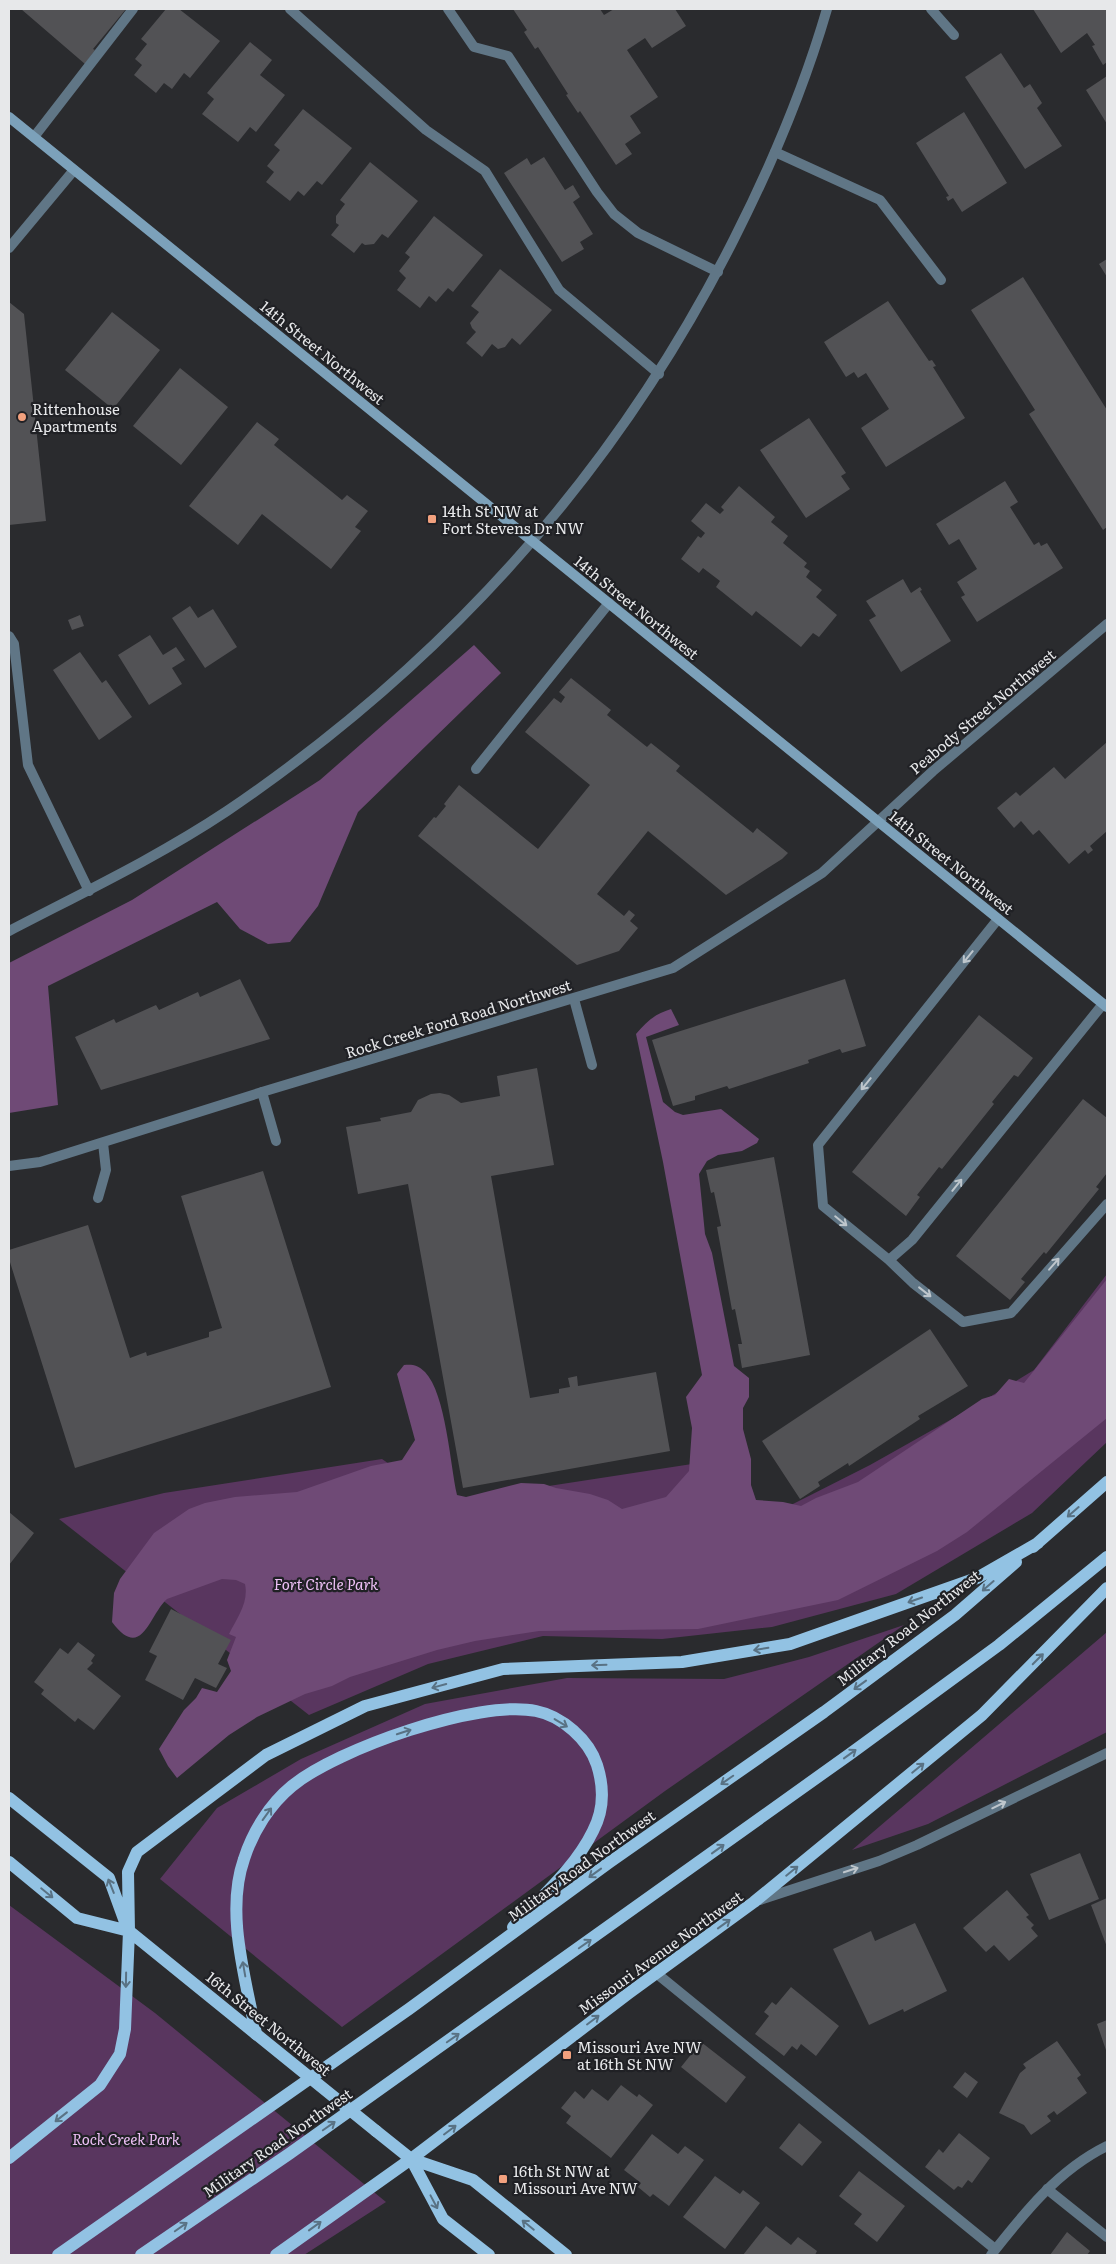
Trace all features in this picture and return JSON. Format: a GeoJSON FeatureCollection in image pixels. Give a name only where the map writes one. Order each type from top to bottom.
{"type":"FeatureCollection","features":[{"type":"Feature","properties":{"kind":"main road","name":"Military Road Northwest"},"geometry":{"type":"LineString","coordinates":[[58,2255],[492,1949],[610,1862],[824,1712],[955,1616],[1107,1482]]}},
{"type":"Feature","properties":{"kind":"main road"},"geometry":{"type":"LineString","coordinates":[[9,2158],[91,2094],[104,2080],[120,2054],[125,2030],[129,1931],[128,1872],[137,1852],[266,1756],[365,1706],[503,1669],[682,1662],[790,1644],[977,1578],[1038,1543]]}},
{"type":"Feature","properties":{"kind":"main road","name":"Military Road Northwest"},"geometry":{"type":"LineString","coordinates":[[141,2255],[289,2154],[834,1766],[999,1644],[1107,1557]]}},
{"type":"Feature","properties":{"kind":"main road"},"geometry":{"type":"LineString","coordinates":[[754,1902],[982,1715],[1107,1588]]}},
{"type":"Feature","properties":{"kind":"main road"},"geometry":{"type":"LineString","coordinates":[[256,2034],[238,1930],[237,1884],[249,1845],[260,1822],[275,1802],[292,1786],[312,1772],[383,1740],[438,1722],[491,1710],[513,1708],[538,1711],[562,1723],[580,1736],[593,1754],[603,1791],[601,1807],[594,1829],[586,1845],[565,1871],[492,1949]]}},
{"type":"Feature","properties":{"kind":"main road"},"geometry":{"type":"LineString","coordinates":[[9,1798],[109,1878],[129,1931]]}},
{"type":"Feature","properties":{"kind":"main road","name":"16th Street Northwest"},"geometry":{"type":"LineString","coordinates":[[9,1862],[76,1918],[129,1931],[411,2159],[473,2180],[566,2255]]}},
{"type":"Feature","properties":{"kind":"main road","name":"Missouri Avenue Northwest"},"geometry":{"type":"LineString","coordinates":[[276,2255],[411,2159],[656,1973],[754,1902]]}},
{"type":"Feature","properties":{"kind":"main road","name":"16th Street Northwest"},"geometry":{"type":"LineString","coordinates":[[411,2159],[443,2219],[489,2255]]}},
{"type":"Feature","properties":{"kind":"street"},"geometry":{"type":"LineString","coordinates":[[34,137],[133,9]]}},
{"type":"Feature","properties":{"kind":"street"},"geometry":{"type":"LineString","coordinates":[[290,9],[426,130],[485,171],[560,290],[659,374]]}},
{"type":"Feature","properties":{"kind":"street"},"geometry":{"type":"LineString","coordinates":[[448,9],[474,47],[508,56],[597,192],[614,214],[638,233],[718,272]]}},
{"type":"Feature","properties":{"kind":"street"},"geometry":{"type":"LineString","coordinates":[[9,931],[154,856],[224,813],[317,745],[427,652],[491,588],[533,542],[599,459],[659,374],[718,272],[759,190],[775,152],[827,9]]}},
{"type":"Feature","properties":{"kind":"street"},"geometry":{"type":"LineString","coordinates":[[932,9],[954,35]]}},
{"type":"Feature","properties":{"kind":"street","name":"14th Street Northwest"},"geometry":{"type":"LineString","coordinates":[[9,117],[1105,1006]]}},
{"type":"Feature","properties":{"kind":"street"},"geometry":{"type":"LineString","coordinates":[[775,152],[880,200],[941,280]]}},
{"type":"Feature","properties":{"kind":"street"},"geometry":{"type":"LineString","coordinates":[[9,248],[74,170]]}},
{"type":"Feature","properties":{"kind":"street"},"geometry":{"type":"LineString","coordinates":[[476,768],[609,603]]}},
{"type":"Feature","properties":{"kind":"street","name":"Peabody Street Northwest"},"geometry":{"type":"LineString","coordinates":[[879,822],[933,771],[1107,624]]}},
{"type":"Feature","properties":{"kind":"street"},"geometry":{"type":"LineString","coordinates":[[9,636],[14,644],[28,765],[89,890]]}},
{"type":"Feature","properties":{"kind":"street","name":"Rock Creek Ford Road Northwest"},"geometry":{"type":"LineString","coordinates":[[9,1166],[40,1162],[262,1092],[673,968],[822,873],[879,822]]}},
{"type":"Feature","properties":{"kind":"street"},"geometry":{"type":"LineString","coordinates":[[998,919],[818,1145],[823,1206],[889,1260],[912,1283],[964,1322],[1011,1313],[1107,1204]]}},
{"type":"Feature","properties":{"kind":"street"},"geometry":{"type":"LineString","coordinates":[[574,999],[592,1065]]}},
{"type":"Feature","properties":{"kind":"street"},"geometry":{"type":"LineString","coordinates":[[889,1260],[912,1240],[1105,1006]]}},
{"type":"Feature","properties":{"kind":"street"},"geometry":{"type":"LineString","coordinates":[[262,1092],[276,1141]]}},
{"type":"Feature","properties":{"kind":"street"},"geometry":{"type":"LineString","coordinates":[[98,1198],[106,1170],[103,1143]]}},
{"type":"Feature","properties":{"kind":"street","name":"Missouri Avenue Northwest"},"geometry":{"type":"LineString","coordinates":[[754,1902],[887,1858],[1107,1753]]}},
{"type":"Feature","properties":{"kind":"street"},"geometry":{"type":"LineString","coordinates":[[656,1973],[993,2252],[1024,2213],[1048,2188],[1089,2156],[1107,2146]]}},
{"type":"Feature","properties":{"kind":"street"},"geometry":{"type":"LineString","coordinates":[[1048,2188],[1107,2237]]}},
{"type":"Feature","properties":{"kind":"green space"},"geometry":{"type":"Polygon","coordinates":[[[474,645],[501,673],[358,812],[318,906],[290,942],[268,944],[240,929],[217,902],[48,986],[58,1105],[9,1113],[9,963],[132,900],[320,780],[474,645]]]}},
{"type":"Feature","properties":{"kind":"green space","name":"Fort Circle Park"},"geometry":{"type":"Polygon","coordinates":[[[671,1009],[679,1025],[646,1037],[663,1102],[675,1112],[683,1115],[721,1109],[759,1139],[757,1143],[742,1151],[718,1155],[707,1161],[699,1174],[705,1234],[712,1253],[734,1366],[749,1378],[749,1397],[743,1408],[743,1429],[751,1459],[751,1485],[756,1500],[783,1502],[801,1506],[816,1498],[858,1482],[982,1399],[995,1395],[1009,1379],[1024,1383],[1107,1279],[1107,1418],[967,1532],[937,1551],[838,1600],[698,1629],[539,1631],[475,1641],[437,1650],[350,1677],[332,1686],[305,1694],[257,1717],[229,1735],[177,1778],[159,1749],[184,1710],[196,1698],[202,1688],[217,1692],[231,1671],[227,1660],[236,1637],[229,1634],[244,1604],[245,1584],[236,1580],[222,1579],[167,1599],[144,1632],[138,1637],[131,1638],[122,1633],[112,1622],[114,1593],[120,1579],[154,1533],[189,1509],[205,1503],[235,1497],[297,1492],[371,1466],[402,1460],[415,1440],[397,1374],[404,1365],[415,1366],[425,1372],[438,1396],[443,1412],[457,1495],[466,1497],[521,1483],[544,1484],[590,1494],[608,1500],[622,1509],[666,1497],[689,1471],[692,1428],[686,1397],[702,1375],[663,1162],[636,1034],[652,1018],[671,1009]]]}},
{"type":"Feature","properties":{"kind":"green space","name":"Fort Circle Park"},"geometry":{"type":"Polygon","coordinates":[[[1107,1274],[1107,1442],[1032,1513],[896,1594],[772,1627],[662,1639],[543,1636],[428,1664],[309,1715],[59,1519],[164,1493],[382,1459],[444,1502],[705,1462],[756,1503],[791,1505],[870,1465],[975,1406],[1034,1370],[1107,1274]]]}},
{"type":"Feature","properties":{"kind":"green space"},"geometry":{"type":"Polygon","coordinates":[[[904,1625],[665,1791],[342,2027],[160,1879],[217,1808],[301,1759],[425,1704],[567,1678],[724,1679],[809,1657],[904,1625]]]}},
{"type":"Feature","properties":{"kind":"green space"},"geometry":{"type":"Polygon","coordinates":[[[1107,1632],[1107,1732],[928,1824],[852,1850],[1107,1632]]]}},
{"type":"Feature","properties":{"kind":"green space","name":"Rock Creek Park"},"geometry":{"type":"Polygon","coordinates":[[[9,1905],[155,2013],[386,2202],[304,2255],[9,2255],[9,1905]]]}},
{"type":"Feature","properties":{"kind":"building"},"geometry":{"type":"Polygon","coordinates":[[[21,9],[126,9],[93,49],[95,50],[85,64],[21,9]]]}},
{"type":"Feature","properties":{"kind":"building"},"geometry":{"type":"Polygon","coordinates":[[[166,9],[179,9],[220,41],[190,78],[184,73],[172,89],[164,83],[156,93],[134,75],[142,65],[135,59],[147,44],[141,39],[166,9]]]}},
{"type":"Feature","properties":{"kind":"building"},"geometry":{"type":"Polygon","coordinates":[[[513,9],[600,9],[604,15],[614,9],[675,9],[686,26],[652,48],[645,38],[627,50],[658,97],[630,116],[641,133],[625,144],[632,154],[616,165],[580,111],[578,113],[566,95],[568,94],[538,47],[535,49],[524,32],[527,30],[513,9]]]}},
{"type":"Feature","properties":{"kind":"building"},"geometry":{"type":"Polygon","coordinates":[[[1033,9],[1107,9],[1107,62],[1103,65],[1092,46],[1095,45],[1087,33],[1061,53],[1033,9]]]}},
{"type":"Feature","properties":{"kind":"building"},"geometry":{"type":"Polygon","coordinates":[[[250,42],[272,60],[260,75],[285,95],[256,132],[250,127],[238,142],[202,114],[214,99],[207,93],[250,42]]]}},
{"type":"Feature","properties":{"kind":"building"},"geometry":{"type":"Polygon","coordinates":[[[1001,53],[1024,88],[1030,84],[1042,103],[1037,108],[1062,146],[1025,169],[965,77],[1001,53]]]}},
{"type":"Feature","properties":{"kind":"building"},"geometry":{"type":"Polygon","coordinates":[[[1107,76],[1107,124],[1086,90],[1107,76]]]}},
{"type":"Feature","properties":{"kind":"building"},"geometry":{"type":"Polygon","coordinates":[[[303,109],[352,148],[322,185],[317,181],[304,196],[298,191],[290,201],[266,182],[274,172],[267,166],[280,150],[274,145],[303,109]]]}},
{"type":"Feature","properties":{"kind":"building"},"geometry":{"type":"Polygon","coordinates":[[[964,112],[1007,183],[962,212],[953,198],[948,201],[946,197],[949,196],[916,143],[964,112]]]}},
{"type":"Feature","properties":{"kind":"building"},"geometry":{"type":"Polygon","coordinates":[[[544,157],[565,190],[573,185],[580,197],[573,202],[593,234],[580,242],[584,249],[562,262],[504,173],[527,158],[531,165],[544,157]]]}},
{"type":"Feature","properties":{"kind":"building"},"geometry":{"type":"Polygon","coordinates":[[[370,162],[418,201],[388,238],[382,234],[374,244],[365,245],[362,243],[354,253],[331,235],[339,225],[336,223],[336,216],[345,204],[340,200],[370,162]]]}},
{"type":"Feature","properties":{"kind":"building"},"geometry":{"type":"Polygon","coordinates":[[[434,216],[483,255],[453,292],[448,288],[436,302],[429,296],[420,308],[397,290],[406,278],[399,271],[410,257],[405,253],[434,216]]]}},
{"type":"Feature","properties":{"kind":"building"},"geometry":{"type":"Polygon","coordinates":[[[1107,259],[1107,277],[1099,264],[1107,259]]]}},
{"type":"Feature","properties":{"kind":"building"},"geometry":{"type":"Polygon","coordinates":[[[500,269],[552,310],[520,345],[512,338],[505,347],[498,349],[492,344],[482,357],[466,343],[476,332],[470,323],[479,312],[471,306],[500,269]]]}},
{"type":"Feature","properties":{"kind":"building"},"geometry":{"type":"Polygon","coordinates":[[[1023,277],[1107,410],[1107,527],[1103,530],[1029,414],[1035,410],[971,310],[1023,277]]]}},
{"type":"Feature","properties":{"kind":"building"},"geometry":{"type":"Polygon","coordinates":[[[888,301],[929,361],[932,360],[936,366],[933,367],[965,418],[886,467],[861,428],[889,409],[866,373],[858,378],[854,372],[846,377],[824,342],[888,301]]]}},
{"type":"Feature","properties":{"kind":"building","name":"Rittenhouse Apartments"},"geometry":{"type":"Polygon","coordinates":[[[9,302],[24,314],[46,521],[9,525],[9,302]]]}},
{"type":"Feature","properties":{"kind":"building"},"geometry":{"type":"Polygon","coordinates":[[[112,312],[160,350],[113,409],[65,370],[112,312]]]}},
{"type":"Feature","properties":{"kind":"building"},"geometry":{"type":"Polygon","coordinates":[[[180,368],[228,407],[181,465],[133,426],[180,368]]]}},
{"type":"Feature","properties":{"kind":"building"},"geometry":{"type":"Polygon","coordinates":[[[809,418],[846,473],[841,476],[850,489],[806,518],[760,450],[809,418]]]}},
{"type":"Feature","properties":{"kind":"building"},"geometry":{"type":"Polygon","coordinates":[[[257,422],[279,439],[274,445],[342,500],[347,495],[368,511],[355,527],[361,531],[331,569],[262,514],[238,545],[189,506],[257,422]]]}},
{"type":"Feature","properties":{"kind":"building"},"geometry":{"type":"Polygon","coordinates":[[[1005,481],[1018,502],[1010,507],[1034,545],[1039,542],[1041,546],[1047,543],[1063,568],[977,622],[961,597],[965,595],[957,582],[977,569],[959,539],[949,545],[936,524],[1005,481]]]}},
{"type":"Feature","properties":{"kind":"building"},"geometry":{"type":"Polygon","coordinates":[[[739,486],[775,517],[771,522],[788,536],[783,543],[807,563],[804,567],[810,571],[806,577],[822,590],[816,597],[837,615],[819,637],[813,633],[801,647],[756,611],[752,616],[716,587],[720,581],[703,568],[699,573],[681,559],[698,536],[701,538],[705,533],[691,521],[706,503],[720,514],[724,510],[721,507],[739,486]]]}},
{"type":"Feature","properties":{"kind":"building"},"geometry":{"type":"Polygon","coordinates":[[[903,579],[911,593],[920,587],[922,590],[920,591],[951,641],[901,672],[869,620],[876,616],[866,601],[903,579]]]}},
{"type":"Feature","properties":{"kind":"building"},"geometry":{"type":"Polygon","coordinates":[[[190,606],[198,618],[213,609],[237,647],[205,668],[172,618],[190,606]]]}},
{"type":"Feature","properties":{"kind":"building"},"geometry":{"type":"Polygon","coordinates":[[[80,615],[84,626],[72,630],[68,620],[80,615]]]}},
{"type":"Feature","properties":{"kind":"building"},"geometry":{"type":"Polygon","coordinates":[[[150,635],[163,655],[176,647],[185,660],[172,668],[182,684],[149,705],[118,655],[150,635]]]}},
{"type":"Feature","properties":{"kind":"building"},"geometry":{"type":"Polygon","coordinates":[[[80,652],[102,683],[106,680],[132,717],[99,740],[53,670],[80,652]]]}},
{"type":"Feature","properties":{"kind":"building"},"geometry":{"type":"Polygon","coordinates":[[[571,678],[611,710],[607,715],[647,747],[651,743],[680,766],[676,771],[753,833],[757,828],[788,853],[782,859],[726,895],[648,831],[597,894],[624,916],[629,910],[635,915],[630,921],[638,928],[619,951],[577,965],[418,836],[446,806],[444,804],[459,785],[538,849],[590,785],[525,732],[554,698],[561,703],[565,697],[559,692],[571,678]]]}},
{"type":"Feature","properties":{"kind":"building"},"geometry":{"type":"Polygon","coordinates":[[[1107,742],[1107,831],[1090,846],[1093,850],[1088,854],[1085,850],[1069,864],[1039,830],[1033,835],[1021,821],[1014,828],[997,808],[1016,792],[1020,796],[1054,767],[1065,779],[1107,742]]]}},
{"type":"Feature","properties":{"kind":"building"},"geometry":{"type":"Polygon","coordinates":[[[240,979],[270,1039],[101,1090],[75,1037],[114,1019],[116,1023],[156,1005],[159,1010],[198,992],[200,997],[240,979]]]}},
{"type":"Feature","properties":{"kind":"building"},"geometry":{"type":"Polygon","coordinates":[[[845,979],[866,1046],[842,1053],[840,1049],[808,1060],[809,1063],[729,1089],[727,1086],[695,1096],[695,1100],[673,1106],[652,1040],[845,979]]]}},
{"type":"Feature","properties":{"kind":"building"},"geometry":{"type":"Polygon","coordinates":[[[979,1015],[1033,1058],[1018,1077],[1014,1075],[992,1102],[994,1104],[942,1169],[939,1167],[917,1195],[920,1197],[906,1216],[852,1172],[979,1015]]]}},
{"type":"Feature","properties":{"kind":"building"},"geometry":{"type":"Polygon","coordinates":[[[537,1068],[554,1165],[491,1176],[530,1398],[559,1393],[559,1389],[570,1387],[568,1378],[577,1376],[578,1386],[656,1372],[670,1451],[463,1488],[408,1184],[358,1194],[346,1127],[381,1121],[380,1118],[411,1112],[418,1100],[431,1094],[449,1095],[461,1103],[500,1096],[497,1076],[537,1068]]]}},
{"type":"Feature","properties":{"kind":"building"},"geometry":{"type":"Polygon","coordinates":[[[1083,1099],[1107,1118],[1107,1173],[1096,1187],[1099,1189],[1046,1254],[1044,1252],[1021,1279],[1025,1282],[1010,1300],[956,1256],[1083,1099]]]}},
{"type":"Feature","properties":{"kind":"building"},"geometry":{"type":"Polygon","coordinates":[[[774,1157],[810,1355],[742,1368],[738,1344],[742,1344],[735,1309],[732,1310],[717,1227],[721,1226],[714,1192],[711,1193],[706,1170],[774,1157]]]}},
{"type":"Feature","properties":{"kind":"building"},"geometry":{"type":"Polygon","coordinates":[[[263,1171],[331,1387],[75,1468],[9,1259],[9,1250],[88,1225],[130,1358],[146,1352],[147,1356],[209,1337],[209,1332],[222,1328],[181,1196],[263,1171]]]}},
{"type":"Feature","properties":{"kind":"building"},"geometry":{"type":"Polygon","coordinates":[[[930,1329],[968,1386],[918,1416],[920,1419],[849,1466],[848,1463],[818,1482],[820,1486],[800,1499],[762,1441],[930,1329]]]}},
{"type":"Feature","properties":{"kind":"building"},"geometry":{"type":"Polygon","coordinates":[[[9,1512],[34,1533],[9,1565],[9,1512]]]}},
{"type":"Feature","properties":{"kind":"building"},"geometry":{"type":"Polygon","coordinates":[[[171,1609],[231,1640],[218,1664],[227,1668],[216,1688],[195,1678],[183,1700],[145,1680],[157,1656],[149,1652],[171,1609]]]}},
{"type":"Feature","properties":{"kind":"building"},"geometry":{"type":"Polygon","coordinates":[[[78,1642],[95,1655],[91,1661],[93,1663],[87,1669],[121,1696],[94,1730],[78,1718],[75,1722],[41,1694],[44,1690],[34,1682],[60,1648],[68,1654],[78,1642]]]}},
{"type":"Feature","properties":{"kind":"building"},"geometry":{"type":"Polygon","coordinates":[[[1080,1853],[1099,1899],[1049,1920],[1030,1874],[1080,1853]]]}},
{"type":"Feature","properties":{"kind":"building"},"geometry":{"type":"Polygon","coordinates":[[[1007,1890],[1029,1915],[1026,1917],[1034,1925],[1031,1928],[1038,1936],[1009,1961],[994,1945],[986,1952],[963,1928],[1007,1890]]]}},
{"type":"Feature","properties":{"kind":"building"},"geometry":{"type":"Polygon","coordinates":[[[1107,1898],[1107,1947],[1091,1905],[1107,1898]]]}},
{"type":"Feature","properties":{"kind":"building"},"geometry":{"type":"Polygon","coordinates":[[[915,1923],[947,1991],[904,2012],[903,2009],[869,2025],[833,1949],[871,1931],[875,1941],[915,1923]]]}},
{"type":"Feature","properties":{"kind":"building"},"geometry":{"type":"Polygon","coordinates":[[[791,1987],[839,2026],[816,2056],[801,2044],[797,2050],[792,2046],[784,2056],[755,2034],[769,2016],[764,2012],[772,2002],[776,2005],[791,1987]]]}},
{"type":"Feature","properties":{"kind":"building"},"geometry":{"type":"Polygon","coordinates":[[[1107,2020],[1107,2053],[1097,2024],[1107,2020]]]}},
{"type":"Feature","properties":{"kind":"building"},"geometry":{"type":"Polygon","coordinates":[[[1057,2041],[1081,2075],[1077,2078],[1087,2093],[1057,2115],[1054,2111],[1047,2116],[1051,2121],[1031,2135],[1024,2125],[999,2113],[1020,2073],[1026,2068],[1023,2064],[1057,2041]]]}},
{"type":"Feature","properties":{"kind":"building"},"geometry":{"type":"Polygon","coordinates":[[[701,2042],[746,2077],[726,2103],[681,2067],[701,2042]]]}},
{"type":"Feature","properties":{"kind":"building"},"geometry":{"type":"Polygon","coordinates":[[[965,2072],[978,2082],[967,2098],[953,2087],[965,2072]]]}},
{"type":"Feature","properties":{"kind":"building"},"geometry":{"type":"Polygon","coordinates":[[[621,2085],[637,2097],[639,2094],[653,2105],[611,2158],[566,2123],[571,2116],[561,2108],[575,2091],[584,2099],[592,2089],[608,2101],[621,2085]]]}},
{"type":"Feature","properties":{"kind":"building"},"geometry":{"type":"Polygon","coordinates":[[[799,2123],[822,2142],[802,2166],[779,2148],[799,2123]]]}},
{"type":"Feature","properties":{"kind":"building"},"geometry":{"type":"Polygon","coordinates":[[[959,2133],[990,2158],[972,2183],[968,2180],[962,2188],[958,2186],[954,2190],[925,2167],[939,2149],[943,2153],[959,2133]]]}},
{"type":"Feature","properties":{"kind":"building"},"geometry":{"type":"Polygon","coordinates":[[[652,2134],[678,2154],[685,2146],[704,2160],[669,2206],[653,2194],[650,2197],[638,2187],[641,2183],[624,2170],[652,2134]]]}},
{"type":"Feature","properties":{"kind":"building"},"geometry":{"type":"Polygon","coordinates":[[[859,2171],[905,2206],[877,2242],[854,2224],[862,2214],[839,2196],[859,2171]]]}},
{"type":"Feature","properties":{"kind":"building"},"geometry":{"type":"Polygon","coordinates":[[[715,2176],[740,2194],[743,2190],[760,2203],[725,2249],[683,2217],[715,2176]]]}},
{"type":"Feature","properties":{"kind":"building"},"geometry":{"type":"Polygon","coordinates":[[[766,2226],[791,2245],[798,2237],[817,2251],[815,2255],[743,2255],[766,2226]]]}},
{"type":"Feature","properties":{"kind":"building"},"geometry":{"type":"Polygon","coordinates":[[[1067,2232],[1090,2251],[1087,2255],[1050,2255],[1067,2232]]]}},
{"type":"Feature","properties":{"kind":"place","name":"Rittenhouse Apartments"},"geometry":{"type":"Point","coordinates":[22,417]}},
{"type":"Feature","properties":{"kind":"place","name":"14th St NW at Fort Stevens Dr NW"},"geometry":{"type":"Point","coordinates":[432,519]}},
{"type":"Feature","properties":{"kind":"place","name":"Missouri Ave NW at 16th St NW"},"geometry":{"type":"Point","coordinates":[567,2055]}},
{"type":"Feature","properties":{"kind":"place","name":"16th St NW at Missouri Ave NW"},"geometry":{"type":"Point","coordinates":[503,2179]}}]}
